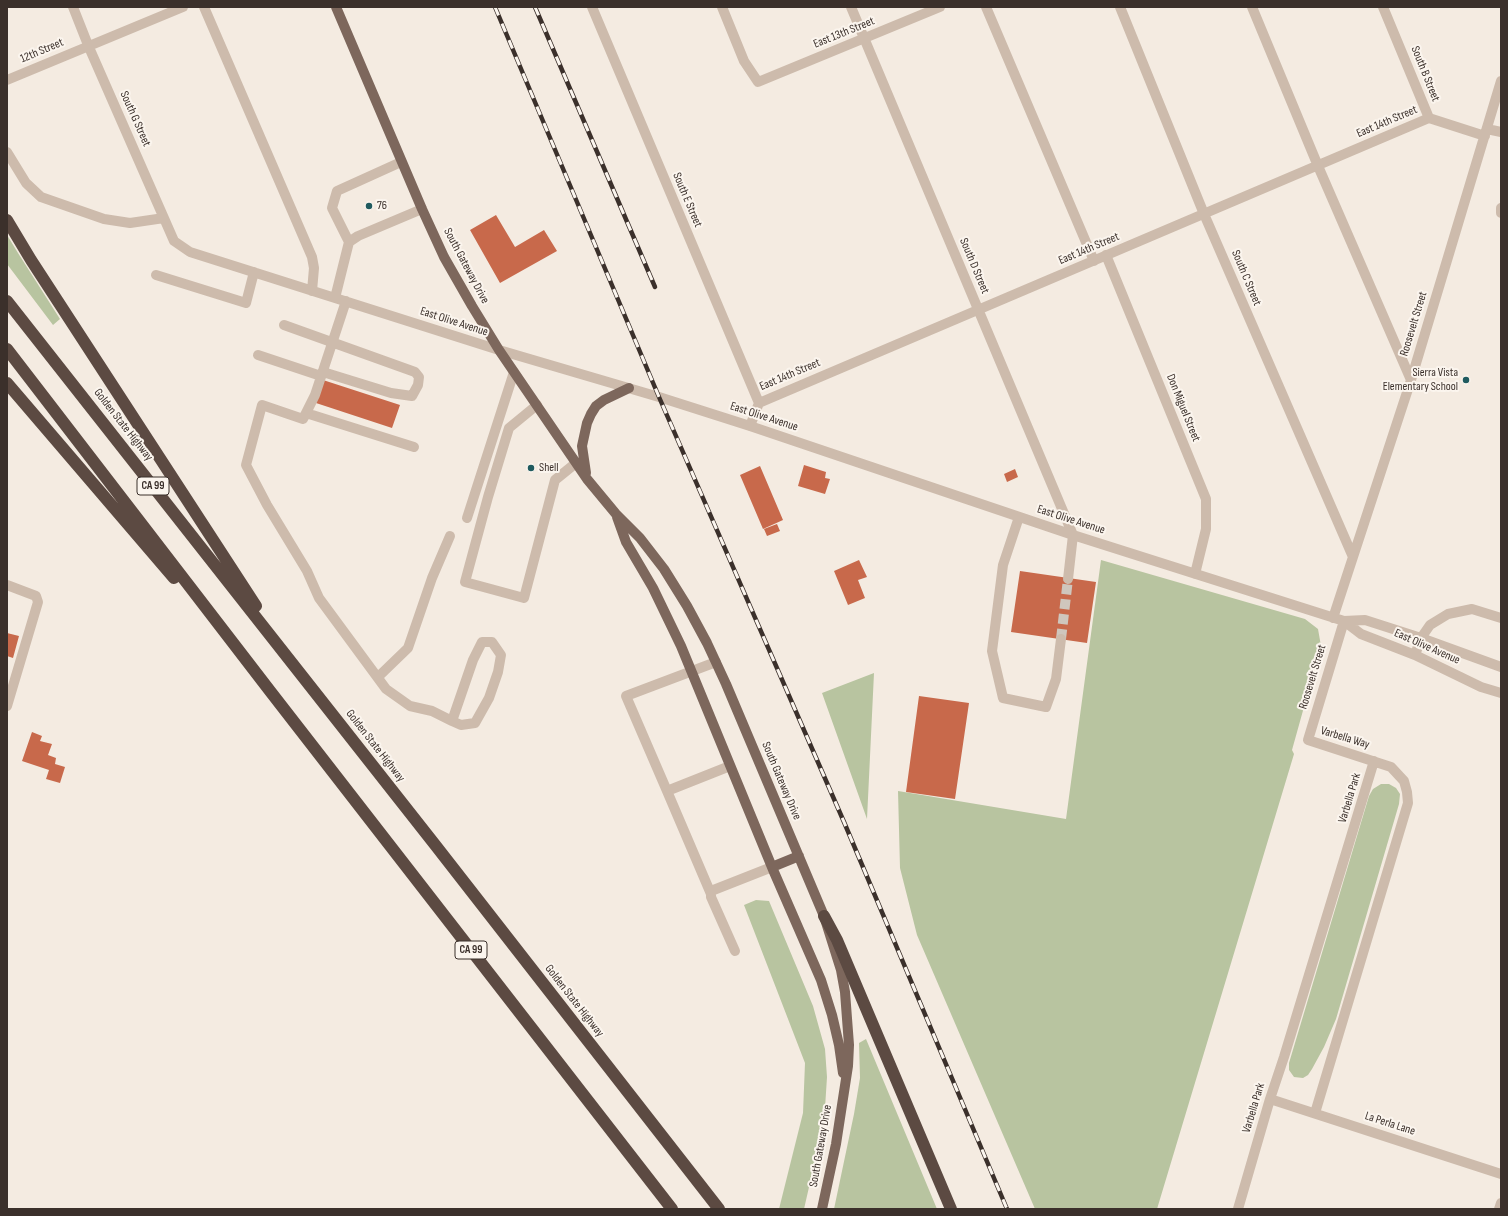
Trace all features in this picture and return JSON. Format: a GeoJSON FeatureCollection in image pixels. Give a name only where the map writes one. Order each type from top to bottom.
{"type":"FeatureCollection","features":[{"type":"Feature","properties":{"kind":"highway"},"geometry":{"type":"LineString","coordinates":[[7,220],[31,260],[299,672]]}},
{"type":"Feature","properties":{"kind":"highway","name":"Golden State Highway"},"geometry":{"type":"LineString","coordinates":[[7,301],[719,1209]]}},
{"type":"Feature","properties":{"kind":"highway","name":"CA 99"},"geometry":{"type":"LineString","coordinates":[[7,349],[672,1209]]}},
{"type":"Feature","properties":{"kind":"highway"},"geometry":{"type":"LineString","coordinates":[[7,383],[270,691]]}},
{"type":"Feature","properties":{"kind":"highway"},"geometry":{"type":"LineString","coordinates":[[824,916],[837,940],[951,1209]]}},
{"type":"Feature","properties":{"kind":"main road","name":"South Gateway Drive"},"geometry":{"type":"LineString","coordinates":[[336,7],[422,209],[444,257],[472,306],[499,350],[587,479],[616,514],[640,538],[664,569],[687,606],[716,662],[824,916],[841,970],[846,999],[849,1045],[848,1066],[836,1144],[822,1209]]}},
{"type":"Feature","properties":{"kind":"main road"},"geometry":{"type":"LineString","coordinates":[[587,479],[582,446],[587,423],[591,414],[596,406],[604,400],[629,388]]}},
{"type":"Feature","properties":{"kind":"main road","name":"South Gateway Drive"},"geometry":{"type":"LineString","coordinates":[[616,514],[626,542],[653,588],[670,623],[809,952],[827,999],[839,1045],[844,1087]]}},
{"type":"Feature","properties":{"kind":"main road"},"geometry":{"type":"LineString","coordinates":[[772,867],[798,856]]}},
{"type":"Feature","properties":{"kind":"street","name":"South G Street"},"geometry":{"type":"LineString","coordinates":[[73,7],[88,45],[174,242]]}},
{"type":"Feature","properties":{"kind":"street","name":"12th Street"},"geometry":{"type":"LineString","coordinates":[[7,80],[88,45],[183,7]]}},
{"type":"Feature","properties":{"kind":"street"},"geometry":{"type":"LineString","coordinates":[[204,7],[312,257],[314,268],[312,291]]}},
{"type":"Feature","properties":{"kind":"street","name":"South E Street"},"geometry":{"type":"LineString","coordinates":[[592,7],[759,403]]}},
{"type":"Feature","properties":{"kind":"street","name":"East 13th Street"},"geometry":{"type":"LineString","coordinates":[[722,7],[744,61],[758,82],[940,7]]}},
{"type":"Feature","properties":{"kind":"street","name":"South D Street"},"geometry":{"type":"LineString","coordinates":[[851,7],[1073,535]]}},
{"type":"Feature","properties":{"kind":"street"},"geometry":{"type":"LineString","coordinates":[[986,7],[1094,261]]}},
{"type":"Feature","properties":{"kind":"street","name":"South C Street"},"geometry":{"type":"LineString","coordinates":[[1120,7],[1204,214],[1353,557]]}},
{"type":"Feature","properties":{"kind":"street"},"geometry":{"type":"LineString","coordinates":[[1252,7],[1318,166],[1411,380]]}},
{"type":"Feature","properties":{"kind":"street","name":"South B Street"},"geometry":{"type":"LineString","coordinates":[[1383,7],[1429,118],[1486,133],[1501,132]]}},
{"type":"Feature","properties":{"kind":"street","name":"Roosevelt Street"},"geometry":{"type":"LineString","coordinates":[[1333,618],[1411,380],[1501,82]]}},
{"type":"Feature","properties":{"kind":"street","name":"East 14th Street"},"geometry":{"type":"LineString","coordinates":[[759,403],[1429,118]]}},
{"type":"Feature","properties":{"kind":"street"},"geometry":{"type":"LineString","coordinates":[[7,152],[26,183],[41,197],[104,219],[130,223],[164,218]]}},
{"type":"Feature","properties":{"kind":"street"},"geometry":{"type":"LineString","coordinates":[[335,298],[349,242],[332,208],[337,190],[401,162]]}},
{"type":"Feature","properties":{"kind":"street"},"geometry":{"type":"LineString","coordinates":[[1501,208],[1501,213]]}},
{"type":"Feature","properties":{"kind":"street"},"geometry":{"type":"LineString","coordinates":[[349,242],[358,236],[422,209]]}},
{"type":"Feature","properties":{"kind":"street","name":"East Olive Avenue"},"geometry":{"type":"LineString","coordinates":[[174,242],[190,252],[499,350],[629,388],[750,426],[1073,535],[1333,618],[1344,621],[1365,620],[1421,638],[1501,667]]}},
{"type":"Feature","properties":{"kind":"street","name":"Don Miguel Street"},"geometry":{"type":"LineString","coordinates":[[1106,255],[1206,499],[1206,528],[1195,574]]}},
{"type":"Feature","properties":{"kind":"street"},"geometry":{"type":"LineString","coordinates":[[156,275],[246,303],[254,272]]}},
{"type":"Feature","properties":{"kind":"street"},"geometry":{"type":"LineString","coordinates":[[346,301],[322,374],[303,419],[262,405],[246,465],[266,505],[307,571],[319,598],[386,689],[410,706],[432,711],[462,725],[475,724],[489,698],[498,672],[501,655],[492,642],[482,642],[473,660],[452,720]]}},
{"type":"Feature","properties":{"kind":"street"},"geometry":{"type":"LineString","coordinates":[[258,355],[391,393],[412,396],[418,385],[419,377],[415,372],[284,325]]}},
{"type":"Feature","properties":{"kind":"street"},"geometry":{"type":"LineString","coordinates":[[467,518],[514,372]]}},
{"type":"Feature","properties":{"kind":"street"},"geometry":{"type":"LineString","coordinates":[[750,426],[759,403]]}},
{"type":"Feature","properties":{"kind":"street"},"geometry":{"type":"LineString","coordinates":[[537,405],[509,428],[488,497],[465,582],[524,598],[555,480],[576,462]]}},
{"type":"Feature","properties":{"kind":"street"},"geometry":{"type":"LineString","coordinates":[[306,413],[414,447]]}},
{"type":"Feature","properties":{"kind":"street"},"geometry":{"type":"LineString","coordinates":[[1019,517],[1003,564],[992,651],[1003,698],[1046,707],[1056,679],[1061,640]]}},
{"type":"Feature","properties":{"kind":"street"},"geometry":{"type":"LineString","coordinates":[[1068,578],[1073,535]]}},
{"type":"Feature","properties":{"kind":"street"},"geometry":{"type":"LineString","coordinates":[[378,677],[408,648],[432,578],[450,536]]}},
{"type":"Feature","properties":{"kind":"street"},"geometry":{"type":"LineString","coordinates":[[7,585],[36,596],[38,602],[9,690],[7,706]]}},
{"type":"Feature","properties":{"kind":"street"},"geometry":{"type":"LineString","coordinates":[[1415,655],[1421,638],[1430,625],[1448,614],[1472,608],[1501,618]]}},
{"type":"Feature","properties":{"kind":"street","name":"East Olive Avenue"},"geometry":{"type":"LineString","coordinates":[[1344,621],[1361,634],[1415,655],[1481,687],[1501,693]]}},
{"type":"Feature","properties":{"kind":"street","name":"Roosevelt Street"},"geometry":{"type":"LineString","coordinates":[[1308,740],[1344,621]]}},
{"type":"Feature","properties":{"kind":"street"},"geometry":{"type":"LineString","coordinates":[[716,662],[626,696],[735,951]]}},
{"type":"Feature","properties":{"kind":"street","name":"Varbella Way"},"geometry":{"type":"LineString","coordinates":[[1308,740],[1374,761]]}},
{"type":"Feature","properties":{"kind":"street","name":"Varbella Park"},"geometry":{"type":"LineString","coordinates":[[1238,1209],[1270,1099],[1374,761],[1391,767],[1404,781],[1408,792],[1408,803],[1315,1113]]}},
{"type":"Feature","properties":{"kind":"street"},"geometry":{"type":"LineString","coordinates":[[667,791],[730,766]]}},
{"type":"Feature","properties":{"kind":"street"},"geometry":{"type":"LineString","coordinates":[[711,894],[711,891],[772,867]]}},
{"type":"Feature","properties":{"kind":"street","name":"La Perla Lane"},"geometry":{"type":"LineString","coordinates":[[1270,1099],[1501,1174]]}},
{"type":"Feature","properties":{"kind":"street"},"geometry":{"type":"LineString","coordinates":[[1499,1209],[1501,1203]]}},
{"type":"Feature","properties":{"kind":"green space"},"geometry":{"type":"Polygon","coordinates":[[[7,235],[60,319],[53,325],[7,264],[7,235]]]}},
{"type":"Feature","properties":{"kind":"green space"},"geometry":{"type":"Polygon","coordinates":[[[1101,560],[1305,619],[1318,629],[1321,646],[1292,750],[1294,754],[1157,1209],[1035,1209],[917,935],[900,868],[898,791],[1066,819],[1101,560]]]}},
{"type":"Feature","properties":{"kind":"green space"},"geometry":{"type":"Polygon","coordinates":[[[874,673],[867,819],[822,693],[874,673]]]}},
{"type":"Feature","properties":{"kind":"green space"},"geometry":{"type":"Polygon","coordinates":[[[1381,784],[1389,784],[1396,788],[1400,794],[1399,804],[1336,1019],[1324,1047],[1308,1075],[1303,1078],[1294,1077],[1289,1070],[1289,1063],[1369,796],[1373,789],[1381,784]]]}},
{"type":"Feature","properties":{"kind":"green space"},"geometry":{"type":"Polygon","coordinates":[[[756,900],[769,901],[813,1006],[825,1049],[827,1077],[825,1108],[820,1139],[804,1209],[779,1209],[803,1113],[805,1063],[744,905],[756,900]]]}},
{"type":"Feature","properties":{"kind":"green space"},"geometry":{"type":"Polygon","coordinates":[[[866,1039],[937,1209],[834,1209],[860,1078],[859,1043],[866,1039]]]}},
{"type":"Feature","properties":{"kind":"building"},"geometry":{"type":"Polygon","coordinates":[[[496,215],[515,247],[544,230],[557,251],[500,283],[470,230],[496,215]]]}},
{"type":"Feature","properties":{"kind":"building"},"geometry":{"type":"Polygon","coordinates":[[[323,380],[400,405],[392,428],[316,403],[323,380]]]}},
{"type":"Feature","properties":{"kind":"building"},"geometry":{"type":"Polygon","coordinates":[[[804,465],[826,472],[825,478],[830,479],[825,494],[798,486],[804,465]]]}},
{"type":"Feature","properties":{"kind":"building"},"geometry":{"type":"Polygon","coordinates":[[[760,466],[783,520],[763,529],[740,475],[760,466]]]}},
{"type":"Feature","properties":{"kind":"building"},"geometry":{"type":"Polygon","coordinates":[[[1015,469],[1018,477],[1007,482],[1004,474],[1015,469]]]}},
{"type":"Feature","properties":{"kind":"building"},"geometry":{"type":"Polygon","coordinates":[[[777,524],[780,531],[767,536],[764,529],[777,524]]]}},
{"type":"Feature","properties":{"kind":"building"},"geometry":{"type":"Polygon","coordinates":[[[859,560],[867,577],[858,580],[865,598],[848,605],[834,571],[859,560]]]}},
{"type":"Feature","properties":{"kind":"building"},"geometry":{"type":"Polygon","coordinates":[[[1020,571],[1096,582],[1087,643],[1011,632],[1020,571]]]}},
{"type":"Feature","properties":{"kind":"building"},"geometry":{"type":"Polygon","coordinates":[[[7,633],[19,636],[13,658],[7,656],[7,633]]]}},
{"type":"Feature","properties":{"kind":"building"},"geometry":{"type":"Polygon","coordinates":[[[919,696],[969,703],[955,799],[906,792],[919,696]]]}},
{"type":"Feature","properties":{"kind":"building"},"geometry":{"type":"Polygon","coordinates":[[[32,732],[42,736],[40,741],[52,744],[48,755],[56,758],[55,764],[65,767],[60,783],[46,779],[49,770],[22,761],[32,732]]]}},
{"type":"Feature","properties":{"kind":"tunnel"},"geometry":{"type":"LineString","coordinates":[[1061,639],[1068,579]]}},
{"type":"Feature","properties":{"kind":"railway"},"geometry":{"type":"LineString","coordinates":[[495,7],[659,397],[844,822],[1007,1209]]}},
{"type":"Feature","properties":{"kind":"railway"},"geometry":{"type":"LineString","coordinates":[[535,7],[655,287]]}},
{"type":"Feature","properties":{"kind":"place","name":"76"},"geometry":{"type":"Point","coordinates":[369,206]}},
{"type":"Feature","properties":{"kind":"place","name":"Sierra Vista Elementary School"},"geometry":{"type":"Point","coordinates":[1466,380]}},
{"type":"Feature","properties":{"kind":"place","name":"Shell"},"geometry":{"type":"Point","coordinates":[531,468]}}]}
